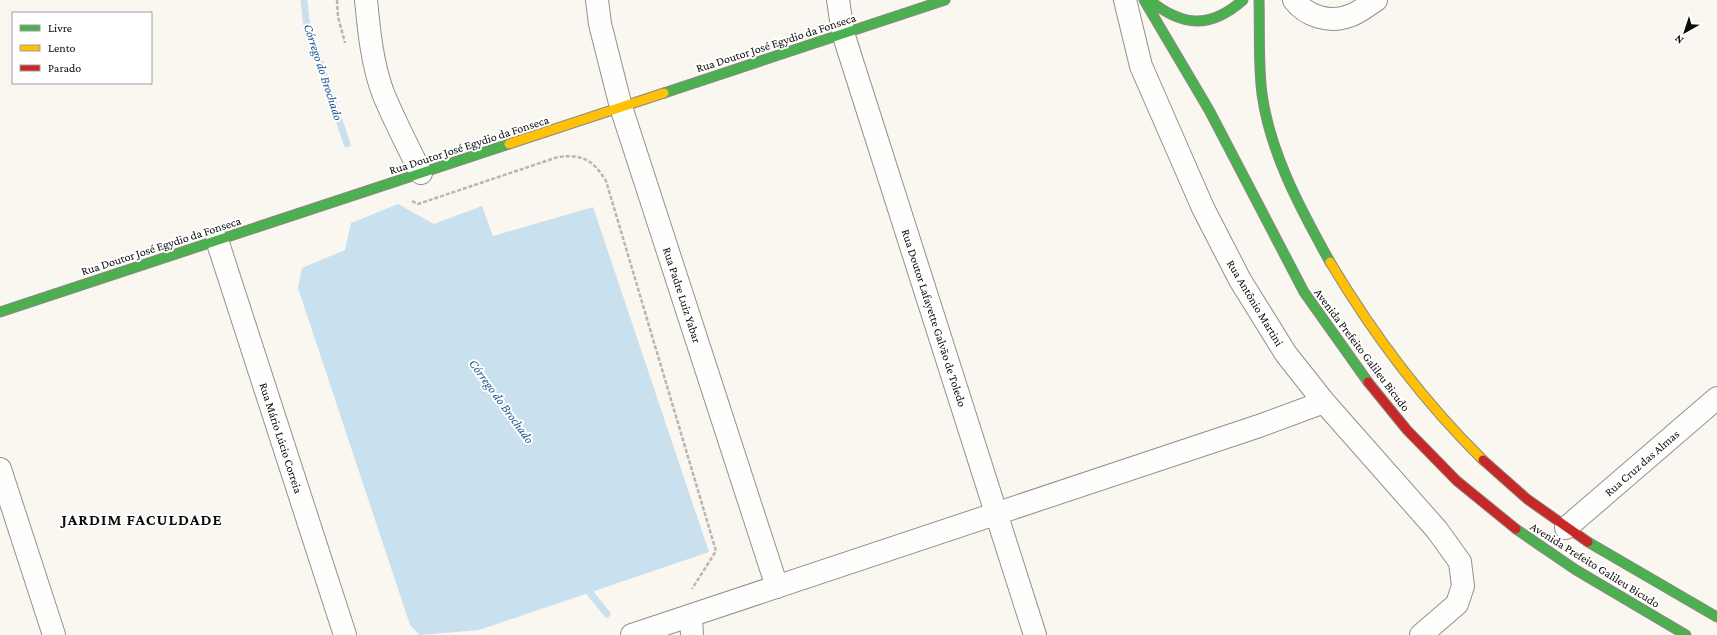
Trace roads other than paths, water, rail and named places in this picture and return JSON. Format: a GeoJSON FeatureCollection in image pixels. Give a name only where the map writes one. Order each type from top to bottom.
{"type":"FeatureCollection","features":[{"type":"Feature","properties":{"kind":"main road","name":"Rua Doutor José Egydio da Fonseca"},"geometry":{"type":"LineString","coordinates":[[0,312],[945,0]]}},
{"type":"Feature","properties":{"kind":"main road","name":"Avenida Prefeito Galileu Bicudo"},"geometry":{"type":"LineString","coordinates":[[1144,0],[1209,110],[1304,292],[1358,370],[1407,430],[1457,481],[1521,533],[1576,570],[1686,635]]}},
{"type":"Feature","properties":{"kind":"main road"},"geometry":{"type":"LineString","coordinates":[[1149,0],[1157,7],[1172,15],[1189,20],[1212,20],[1228,13],[1243,0]]}},
{"type":"Feature","properties":{"kind":"main road","name":"Avenida Prefeito Galileu Bicudo"},"geometry":{"type":"LineString","coordinates":[[1259,0],[1262,93],[1272,135],[1288,179],[1310,225],[1340,281],[1372,330],[1408,377],[1458,435],[1492,469],[1528,500],[1566,528],[1717,617]]}},
{"type":"Feature","properties":{"kind":"street"},"geometry":{"type":"LineString","coordinates":[[366,0],[369,33],[383,93],[421,173]]}},
{"type":"Feature","properties":{"kind":"street","name":"Rua Padre Luiz Yabar"},"geometry":{"type":"LineString","coordinates":[[597,0],[600,24],[621,107],[777,587]]}},
{"type":"Feature","properties":{"kind":"street","name":"Rua Doutor Lafayette Galvão de Toledo"},"geometry":{"type":"LineString","coordinates":[[838,0],[843,33],[1035,635]]}},
{"type":"Feature","properties":{"kind":"street","name":"Rua Antônio Martini"},"geometry":{"type":"LineString","coordinates":[[1125,0],[1141,66],[1203,208],[1240,280],[1286,354],[1324,402],[1438,530],[1460,562],[1463,586],[1458,604],[1421,635]]}},
{"type":"Feature","properties":{"kind":"street"},"geometry":{"type":"LineString","coordinates":[[1294,0],[1298,6],[1315,17],[1335,20],[1351,16],[1376,0]]}},
{"type":"Feature","properties":{"kind":"street","name":"Rua Mário Lúcio Correia"},"geometry":{"type":"LineString","coordinates":[[217,240],[346,635]]}},
{"type":"Feature","properties":{"kind":"street","name":"Rua Cruz das Almas"},"geometry":{"type":"LineString","coordinates":[[1566,528],[1717,398]]}},
{"type":"Feature","properties":{"kind":"street"},"geometry":{"type":"LineString","coordinates":[[632,635],[692,626],[777,587],[1259,426],[1324,402]]}},
{"type":"Feature","properties":{"kind":"street"},"geometry":{"type":"LineString","coordinates":[[0,469],[54,635]]}},
{"type":"Feature","properties":{"kind":"water"},"geometry":{"type":"Polygon","coordinates":[[[398,204],[434,224],[482,206],[493,236],[593,207],[709,552],[479,630],[420,635],[410,625],[298,288],[302,268],[345,250],[351,223],[398,204]]]}},
{"type":"Feature","properties":{"kind":"waterway","name":"Córrego do Brochado"},"geometry":{"type":"LineString","coordinates":[[304,0],[306,21],[347,144]]}},
{"type":"Feature","properties":{"kind":"waterway","name":"Córrego do Brochado"},"geometry":{"type":"LineString","coordinates":[[587,586],[590,593],[607,614]]}},
{"type":"Feature","properties":{"kind":"district","name":"JARDIM FACULDADE"},"geometry":{"type":"Point","coordinates":[142,519]}}]}
